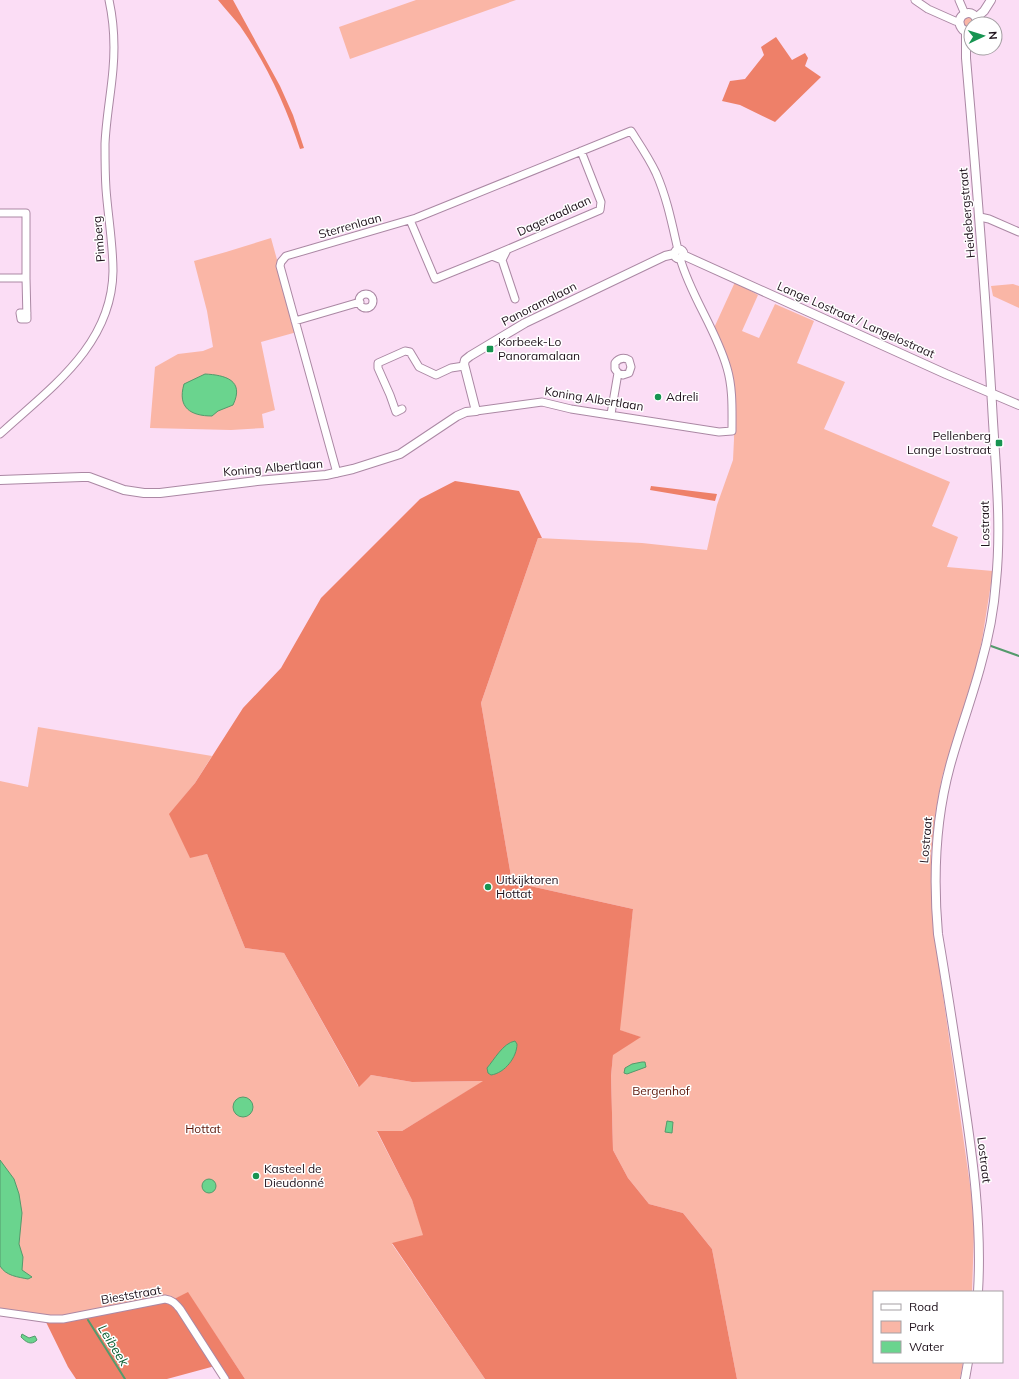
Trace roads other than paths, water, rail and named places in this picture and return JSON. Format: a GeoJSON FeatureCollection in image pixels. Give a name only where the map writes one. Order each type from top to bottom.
{"type":"FeatureCollection","features":[{"type":"Feature","properties":{"kind":"street","name":"Pimberg"},"geometry":{"type":"LineString","coordinates":[[0,434],[71,370],[82,357],[93,339],[106,310],[111,292],[113,269],[105,174],[106,136],[114,51],[113,23],[109,0]]}},
{"type":"Feature","properties":{"kind":"street"},"geometry":{"type":"LineString","coordinates":[[916,0],[928,9],[955,21],[960,22],[961,17],[965,14],[971,14],[973,16]]}},
{"type":"Feature","properties":{"kind":"street"},"geometry":{"type":"LineString","coordinates":[[959,0],[965,14]]}},
{"type":"Feature","properties":{"kind":"street"},"geometry":{"type":"LineString","coordinates":[[980,16],[991,0]]}},
{"type":"Feature","properties":{"kind":"street","name":"Heidebergstraat"},"geometry":{"type":"LineString","coordinates":[[960,22],[961,28],[963,29]]}},
{"type":"Feature","properties":{"kind":"street","name":"Heidebergstraat"},"geometry":{"type":"LineString","coordinates":[[966,56],[987,307],[991,394]]}},
{"type":"Feature","properties":{"kind":"street","name":"Sterrenlaan"},"geometry":{"type":"LineString","coordinates":[[337,473],[280,266],[286,256],[410,220],[631,131],[645,152],[665,195],[679,254]]}},
{"type":"Feature","properties":{"kind":"street","name":"Dageraadlaan"},"geometry":{"type":"LineString","coordinates":[[410,220],[435,279],[444,276],[600,210],[601,202],[581,151]]}},
{"type":"Feature","properties":{"kind":"street"},"geometry":{"type":"LineString","coordinates":[[0,213],[26,214],[26,278],[26,299],[26,306],[26,312],[26,319],[21,319],[20,313],[26,313]]}},
{"type":"Feature","properties":{"kind":"street"},"geometry":{"type":"LineString","coordinates":[[980,217],[989,219],[1019,232]]}},
{"type":"Feature","properties":{"kind":"street","name":"Dageraadlaan"},"geometry":{"type":"LineString","coordinates":[[502,260],[507,250]]}},
{"type":"Feature","properties":{"kind":"street","name":"Panoramalaan"},"geometry":{"type":"LineString","coordinates":[[464,366],[464,361],[470,356],[525,323],[665,256],[679,254]]}},
{"type":"Feature","properties":{"kind":"street","name":"Lange Lostraat / Langelostraat"},"geometry":{"type":"LineString","coordinates":[[679,254],[991,394],[1019,405]]}},
{"type":"Feature","properties":{"kind":"street","name":"Koning Albertlaan"},"geometry":{"type":"LineString","coordinates":[[0,480],[82,477],[124,490],[144,493],[160,493],[257,480],[326,476],[360,468],[400,454],[457,416],[466,412],[542,402],[571,409],[612,414],[719,432],[732,431],[731,382],[727,366],[714,335],[689,285],[679,254]]}},
{"type":"Feature","properties":{"kind":"street"},"geometry":{"type":"LineString","coordinates":[[492,256],[502,260],[515,299]]}},
{"type":"Feature","properties":{"kind":"street"},"geometry":{"type":"LineString","coordinates":[[0,278],[26,278]]}},
{"type":"Feature","properties":{"kind":"street"},"geometry":{"type":"LineString","coordinates":[[295,321],[360,302]]}},
{"type":"Feature","properties":{"kind":"street"},"geometry":{"type":"LineString","coordinates":[[402,409],[396,412],[378,368],[378,363],[405,351],[410,352],[419,367],[436,375],[451,368],[464,366],[476,410]]}},
{"type":"Feature","properties":{"kind":"street"},"geometry":{"type":"LineString","coordinates":[[612,414],[618,373]]}},
{"type":"Feature","properties":{"kind":"street","name":"Lostraat"},"geometry":{"type":"LineString","coordinates":[[978,1291],[979,1241],[977,1195],[938,934],[935,902],[935,874],[939,818],[944,792],[950,767],[982,661],[991,619],[996,581],[998,509],[991,394]]}},
{"type":"Feature","properties":{"kind":"street","name":"Bieststraat"},"geometry":{"type":"LineString","coordinates":[[0,1312],[50,1319],[63,1319],[165,1299],[174,1301],[225,1379]]}},
{"type":"Feature","properties":{"kind":"street"},"geometry":{"type":"LineString","coordinates":[[965,1379],[968,1363]]}},
{"type":"Feature","properties":{"kind":"water"},"geometry":{"type":"Polygon","coordinates":[[[205,374],[220,376],[231,380],[235,384],[236,390],[236,397],[233,405],[218,411],[212,416],[204,416],[192,412],[184,405],[182,399],[184,384],[205,374]]]}},
{"type":"Feature","properties":{"kind":"water"},"geometry":{"type":"Polygon","coordinates":[[[515,1041],[517,1044],[515,1054],[509,1064],[496,1074],[491,1075],[488,1073],[487,1068],[499,1052],[511,1042],[515,1041]]]}},
{"type":"Feature","properties":{"kind":"water"},"geometry":{"type":"Polygon","coordinates":[[[645,1062],[646,1067],[627,1074],[624,1073],[625,1068],[632,1064],[645,1062]]]}},
{"type":"Feature","properties":{"kind":"water"},"geometry":{"type":"Polygon","coordinates":[[[243,1097],[250,1100],[253,1107],[250,1114],[243,1117],[236,1114],[233,1107],[236,1100],[243,1097]]]}},
{"type":"Feature","properties":{"kind":"water"},"geometry":{"type":"Polygon","coordinates":[[[667,1121],[673,1122],[672,1133],[665,1132],[667,1121]]]}},
{"type":"Feature","properties":{"kind":"water"},"geometry":{"type":"Polygon","coordinates":[[[0,1160],[14,1179],[19,1194],[22,1213],[19,1244],[23,1257],[22,1270],[32,1277],[28,1279],[9,1274],[0,1266],[0,1160]]]}},
{"type":"Feature","properties":{"kind":"water"},"geometry":{"type":"Polygon","coordinates":[[[209,1179],[214,1181],[216,1186],[214,1191],[209,1193],[204,1191],[202,1186],[204,1181],[209,1179]]]}},
{"type":"Feature","properties":{"kind":"water"},"geometry":{"type":"Polygon","coordinates":[[[22,1334],[29,1338],[35,1336],[37,1340],[33,1343],[29,1343],[21,1337],[22,1334]]]}},
{"type":"Feature","properties":{"kind":"waterway"},"geometry":{"type":"LineString","coordinates":[[991,646],[1019,656]]}},
{"type":"Feature","properties":{"kind":"waterway","name":"Leibeek"},"geometry":{"type":"LineString","coordinates":[[88,1320],[125,1379]]}},
{"type":"Feature","properties":{"kind":"place","name":"Korbeek-Lo Panoramalaan"},"geometry":{"type":"Point","coordinates":[490,349]}},
{"type":"Feature","properties":{"kind":"place","name":"Adreli"},"geometry":{"type":"Point","coordinates":[658,397]}},
{"type":"Feature","properties":{"kind":"place","name":"Pellenberg Lange Lostraat"},"geometry":{"type":"Point","coordinates":[999,443]}},
{"type":"Feature","properties":{"kind":"place","name":"Uitkijktoren Hottat"},"geometry":{"type":"Point","coordinates":[488,887]}},
{"type":"Feature","properties":{"kind":"place","name":"Kasteel de Dieudonné"},"geometry":{"type":"Point","coordinates":[256,1176]}},
{"type":"Feature","properties":{"kind":"park label","name":"Bergenhof"},"geometry":{"type":"Point","coordinates":[661,1091]}},
{"type":"Feature","properties":{"kind":"park label","name":"Hottat"},"geometry":{"type":"Point","coordinates":[203,1129]}}]}
